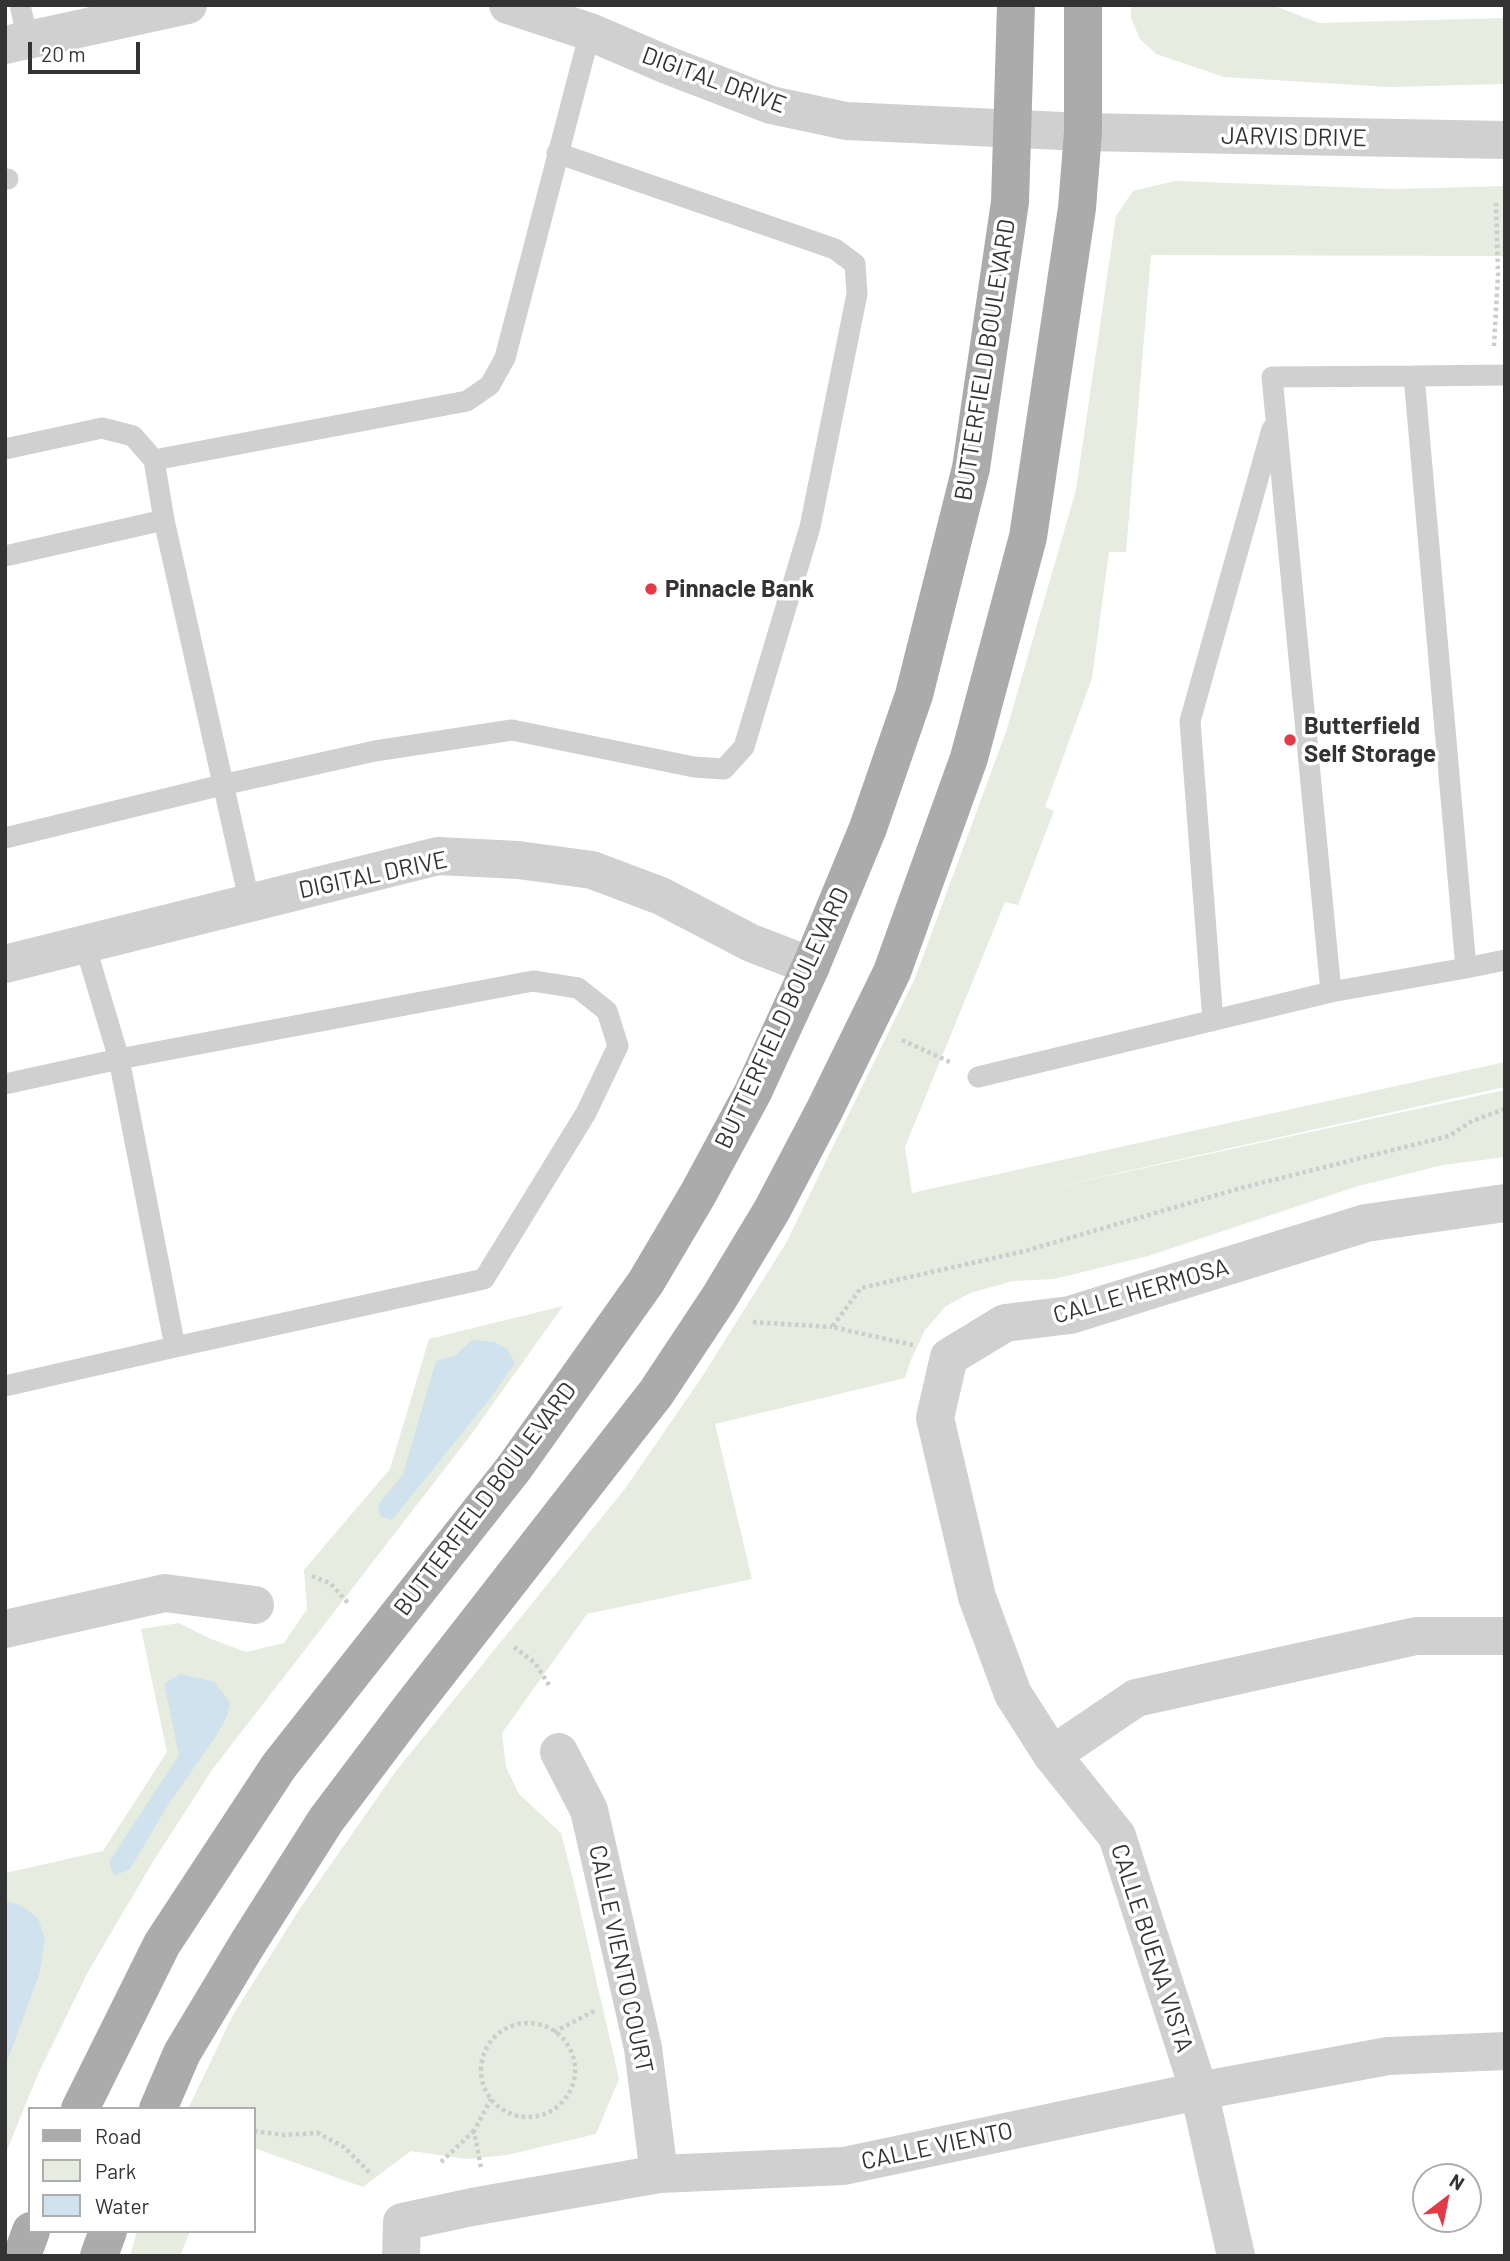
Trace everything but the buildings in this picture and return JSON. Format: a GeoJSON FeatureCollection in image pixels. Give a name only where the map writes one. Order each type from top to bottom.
{"type":"FeatureCollection","features":[{"type":"Feature","properties":{"kind":"main road","name":"BUTTERFIELD BOULEVARD"},"geometry":{"type":"LineString","coordinates":[[81,2107],[162,1944],[279,1766],[513,1468],[646,1282],[698,1194],[753,1092],[811,966],[868,828],[914,695],[971,468],[1010,202],[1016,5]]}},
{"type":"Feature","properties":{"kind":"main road"},"geometry":{"type":"LineString","coordinates":[[159,2107],[182,2053],[326,1820],[656,1393],[712,1308],[772,1210],[892,972],[969,758],[1028,537],[1077,208],[1083,132],[1083,5]]}},
{"type":"Feature","properties":{"kind":"main road"},"geometry":{"type":"LineString","coordinates":[[22,2256],[30,2233]]}},
{"type":"Feature","properties":{"kind":"main road"},"geometry":{"type":"LineString","coordinates":[[99,2256],[107,2233]]}},
{"type":"Feature","properties":{"kind":"street"},"geometry":{"type":"LineString","coordinates":[[18,30],[188,5]]}},
{"type":"Feature","properties":{"kind":"street","name":"DIGITAL DRIVE"},"geometry":{"type":"LineString","coordinates":[[508,5],[590,32],[771,105],[846,121],[1083,132]]}},
{"type":"Feature","properties":{"kind":"street","name":"JARVIS DRIVE"},"geometry":{"type":"LineString","coordinates":[[1083,132],[1505,140]]}},
{"type":"Feature","properties":{"kind":"street","name":"DIGITAL DRIVE"},"geometry":{"type":"LineString","coordinates":[[5,964],[438,856],[518,860],[592,870],[661,896],[751,943],[811,966]]}},
{"type":"Feature","properties":{"kind":"street","name":"CALLE HERMOSA"},"geometry":{"type":"LineString","coordinates":[[948,1357],[1005,1323],[1070,1315],[1366,1223],[1505,1203]]}},
{"type":"Feature","properties":{"kind":"street"},"geometry":{"type":"LineString","coordinates":[[948,1357],[935,1418],[977,1597],[1013,1694],[1052,1755],[1136,1698],[1416,1636],[1505,1636]]}},
{"type":"Feature","properties":{"kind":"street"},"geometry":{"type":"LineString","coordinates":[[5,1629],[165,1593],[256,1605]]}},
{"type":"Feature","properties":{"kind":"street","name":"CALLE VIENTO COURT"},"geometry":{"type":"LineString","coordinates":[[559,1752],[589,1811],[643,2048],[659,2174]]}},
{"type":"Feature","properties":{"kind":"street","name":"CALLE BUENA VISTA"},"geometry":{"type":"LineString","coordinates":[[1052,1755],[1117,1836],[1199,2091],[1236,2256]]}},
{"type":"Feature","properties":{"kind":"street","name":"CALLE VIENTO"},"geometry":{"type":"LineString","coordinates":[[401,2256],[401,2221],[659,2174],[844,2166],[1199,2091],[1388,2056],[1505,2051]]}},
{"type":"Feature","properties":{"kind":"lane"},"geometry":{"type":"LineString","coordinates":[[154,460],[467,401],[490,385],[505,358],[590,32]]}},
{"type":"Feature","properties":{"kind":"lane"},"geometry":{"type":"LineString","coordinates":[[5,838],[375,751],[512,730],[694,767],[724,769],[744,747],[810,527],[857,294],[855,264],[835,249],[557,153]]}},
{"type":"Feature","properties":{"kind":"lane"},"geometry":{"type":"LineString","coordinates":[[1331,992],[1272,377],[1505,375]]}},
{"type":"Feature","properties":{"kind":"lane"},"geometry":{"type":"LineString","coordinates":[[1414,376],[1466,968]]}},
{"type":"Feature","properties":{"kind":"lane"},"geometry":{"type":"LineString","coordinates":[[1213,1021],[1190,721],[1276,417]]}},
{"type":"Feature","properties":{"kind":"lane"},"geometry":{"type":"LineString","coordinates":[[5,449],[102,428],[133,436],[154,460],[164,520],[250,904]]}},
{"type":"Feature","properties":{"kind":"lane"},"geometry":{"type":"LineString","coordinates":[[5,556],[164,520]]}},
{"type":"Feature","properties":{"kind":"lane"},"geometry":{"type":"LineString","coordinates":[[85,945],[119,1059],[174,1347]]}},
{"type":"Feature","properties":{"kind":"lane"},"geometry":{"type":"LineString","coordinates":[[978,1077],[1331,992],[1505,960]]}},
{"type":"Feature","properties":{"kind":"lane"},"geometry":{"type":"LineString","coordinates":[[5,1084],[119,1059],[533,981],[578,988],[607,1011],[618,1046],[586,1113],[484,1279],[5,1386]]}},
{"type":"Feature","properties":{"kind":"path"},"geometry":{"type":"LineString","coordinates":[[1494,346],[1496,203]]}},
{"type":"Feature","properties":{"kind":"path"},"geometry":{"type":"LineString","coordinates":[[902,1040],[954,1063]]}},
{"type":"Feature","properties":{"kind":"path"},"geometry":{"type":"LineString","coordinates":[[832,1327],[861,1288],[1025,1251],[1241,1188],[1449,1136],[1472,1121],[1505,1109]]}},
{"type":"Feature","properties":{"kind":"path"},"geometry":{"type":"LineString","coordinates":[[753,1322],[832,1327],[903,1341],[948,1357]]}},
{"type":"Feature","properties":{"kind":"path"},"geometry":{"type":"LineString","coordinates":[[312,1576],[330,1583],[348,1602]]}},
{"type":"Feature","properties":{"kind":"path"},"geometry":{"type":"LineString","coordinates":[[514,1647],[535,1663],[549,1685]]}},
{"type":"Feature","properties":{"kind":"path"},"geometry":{"type":"LineString","coordinates":[[554,2032],[596,2010]]}},
{"type":"Feature","properties":{"kind":"path"},"geometry":{"type":"LineString","coordinates":[[515,2025],[542,2025],[554,2032],[569,2048],[575,2072],[572,2087],[559,2105],[550,2112],[535,2116],[508,2113],[491,2099],[482,2080],[481,2065],[485,2050],[503,2030],[515,2025]]}},
{"type":"Feature","properties":{"kind":"path"},"geometry":{"type":"LineString","coordinates":[[441,2162],[474,2131],[491,2099]]}},
{"type":"Feature","properties":{"kind":"path"},"geometry":{"type":"LineString","coordinates":[[256,2131],[284,2135],[318,2133],[344,2147],[372,2175]]}},
{"type":"Feature","properties":{"kind":"path"},"geometry":{"type":"LineString","coordinates":[[474,2131],[481,2166]]}},
{"type":"Feature","properties":{"kind":"green space"},"geometry":{"type":"Polygon","coordinates":[[[1131,5],[1272,5],[1319,23],[1505,18],[1505,84],[1389,87],[1224,77],[1156,54],[1140,39],[1131,18],[1131,5]]]}},
{"type":"Feature","properties":{"kind":"green space"},"geometry":{"type":"Polygon","coordinates":[[[1175,181],[1395,189],[1505,186],[1505,256],[1151,255],[1126,552],[1109,552],[1092,678],[1045,807],[1054,811],[1018,905],[1005,902],[905,1147],[912,1193],[1505,1062],[1505,1087],[1028,1193],[1505,1090],[1505,1157],[1443,1165],[1358,1186],[1148,1256],[1054,1279],[1013,1281],[970,1293],[946,1306],[925,1330],[905,1378],[715,1424],[752,1579],[587,1614],[502,1733],[506,1767],[519,1794],[561,1833],[574,1883],[619,2079],[596,2134],[507,2155],[467,2159],[411,2151],[363,2187],[256,2149],[256,2107],[189,2107],[233,2015],[299,1910],[396,1771],[624,1490],[700,1380],[786,1243],[915,978],[1006,732],[1076,490],[1116,216],[1133,191],[1175,181]]]}},
{"type":"Feature","properties":{"kind":"green space"},"geometry":{"type":"Polygon","coordinates":[[[563,1306],[470,1436],[212,1770],[154,1860],[89,1970],[38,2074],[5,2155],[5,1873],[103,1851],[167,1752],[141,1629],[179,1623],[246,1652],[284,1643],[307,1609],[304,1570],[390,1469],[429,1339],[563,1306]]]}},
{"type":"Feature","properties":{"kind":"green space"},"geometry":{"type":"Polygon","coordinates":[[[136,2233],[189,2233],[180,2256],[130,2256],[136,2233]]]}},
{"type":"Feature","properties":{"kind":"water"},"geometry":{"type":"Polygon","coordinates":[[[472,1340],[494,1342],[507,1349],[515,1363],[488,1401],[392,1520],[380,1516],[378,1505],[403,1474],[436,1361],[455,1356],[472,1340]]]}},
{"type":"Feature","properties":{"kind":"water"},"geometry":{"type":"Polygon","coordinates":[[[180,1674],[215,1682],[230,1703],[227,1716],[168,1805],[130,1869],[114,1876],[109,1862],[179,1755],[164,1684],[180,1674]]]}},
{"type":"Feature","properties":{"kind":"water"},"geometry":{"type":"Polygon","coordinates":[[[5,1901],[20,1905],[38,1918],[45,1940],[39,1975],[5,2067],[5,1901]]]}},
{"type":"Feature","properties":{"kind":"place","name":"Pinnacle Bank"},"geometry":{"type":"Point","coordinates":[651,589]}},
{"type":"Feature","properties":{"kind":"place","name":"Butterfield Self Storage"},"geometry":{"type":"Point","coordinates":[1290,740]}}]}
